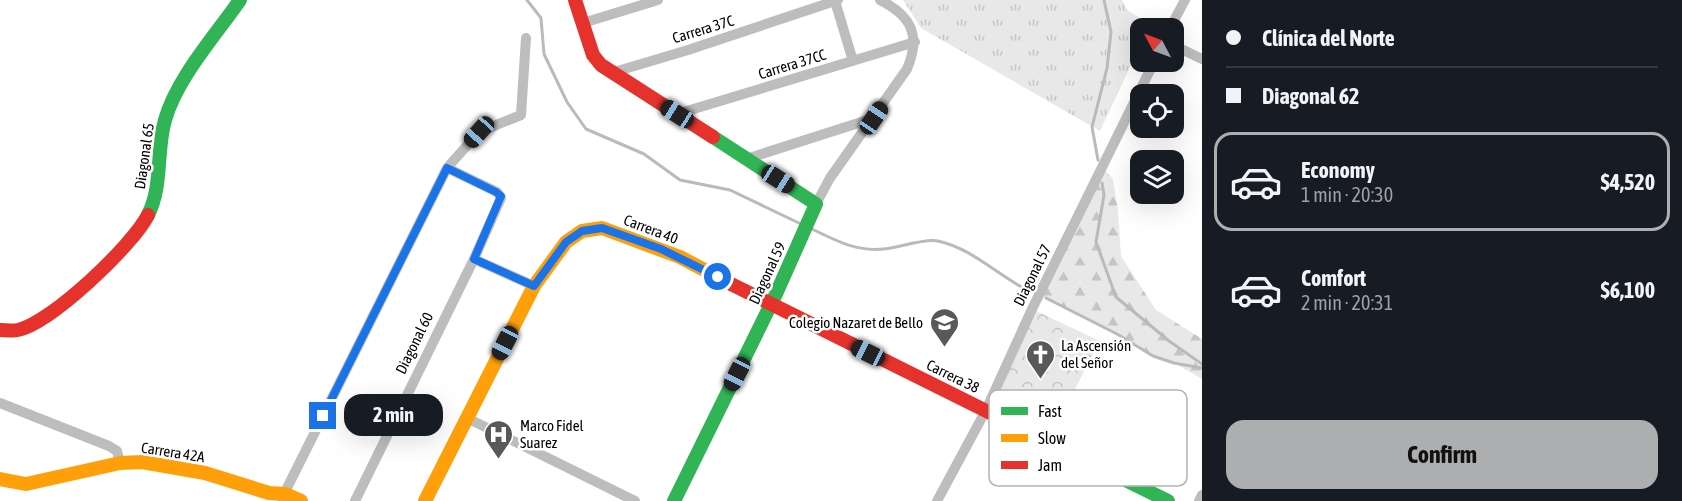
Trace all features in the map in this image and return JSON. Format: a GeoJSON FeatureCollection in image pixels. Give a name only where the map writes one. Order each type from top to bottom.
{"type":"FeatureCollection","features":[{"type":"Feature","properties":{"kind":"street","name":"Diagonal 65"},"geometry":{"type":"LineString","coordinates":[[0,330],[20,330],[68,301],[110,261],[144,223],[160,181],[162,132],[168,112],[181,85],[240,0]]}},
{"type":"Feature","properties":{"kind":"street"},"geometry":{"type":"LineString","coordinates":[[575,0],[593,55],[601,65],[816,204]]}},
{"type":"Feature","properties":{"kind":"street"},"geometry":{"type":"LineString","coordinates":[[583,23],[658,0]]}},
{"type":"Feature","properties":{"kind":"street"},"geometry":{"type":"LineString","coordinates":[[880,0],[902,14],[915,42]]}},
{"type":"Feature","properties":{"kind":"street"},"geometry":{"type":"LineString","coordinates":[[1175,18],[1185,0]]}},
{"type":"Feature","properties":{"kind":"street"},"geometry":{"type":"LineString","coordinates":[[837,1],[853,61]]}},
{"type":"Feature","properties":{"kind":"street","name":"Carrera 37C"},"geometry":{"type":"LineString","coordinates":[[611,73],[837,1]]}},
{"type":"Feature","properties":{"kind":"street"},"geometry":{"type":"LineString","coordinates":[[278,497],[447,168],[479,132],[518,118],[522,112],[526,38]]}},
{"type":"Feature","properties":{"kind":"street","name":"Carrera 37CC"},"geometry":{"type":"LineString","coordinates":[[677,114],[915,42]]}},
{"type":"Feature","properties":{"kind":"street","name":"Diagonal 59"},"geometry":{"type":"LineString","coordinates":[[674,501],[804,234],[816,204],[830,178],[907,69],[915,42]]}},
{"type":"Feature","properties":{"kind":"street"},"geometry":{"type":"LineString","coordinates":[[1184,50],[1202,59]]}},
{"type":"Feature","properties":{"kind":"street","name":"Diagonal 57"},"geometry":{"type":"LineString","coordinates":[[995,390],[1032,309],[1149,72]]}},
{"type":"Feature","properties":{"kind":"street"},"geometry":{"type":"LineString","coordinates":[[746,159],[874,118]]}},
{"type":"Feature","properties":{"kind":"street","name":"Diagonal 60"},"geometry":{"type":"LineString","coordinates":[[355,501],[474,259],[501,198],[496,192],[447,168]]}},
{"type":"Feature","properties":{"kind":"street","name":"Carrera 40"},"geometry":{"type":"LineString","coordinates":[[534,286],[566,242],[582,231],[602,228],[680,257],[756,297]]}},
{"type":"Feature","properties":{"kind":"street"},"geometry":{"type":"LineString","coordinates":[[425,501],[534,286],[474,259]]}},
{"type":"Feature","properties":{"kind":"street","name":"Carrera 38"},"geometry":{"type":"LineString","coordinates":[[756,297],[989,412]]}},
{"type":"Feature","properties":{"kind":"street"},"geometry":{"type":"LineString","coordinates":[[0,403],[109,446],[117,451],[120,463]]}},
{"type":"Feature","properties":{"kind":"street","name":"Diagonal 57"},"geometry":{"type":"LineString","coordinates":[[937,501],[989,403]]}},
{"type":"Feature","properties":{"kind":"street"},"geometry":{"type":"LineString","coordinates":[[467,418],[635,501]]}},
{"type":"Feature","properties":{"kind":"street","name":"Carrera 42A"},"geometry":{"type":"LineString","coordinates":[[0,479],[26,484],[120,463],[142,462],[205,473],[278,497],[301,501]]}},
{"type":"Feature","properties":{"kind":"street","name":"Carrera 38"},"geometry":{"type":"LineString","coordinates":[[1138,486],[1168,501]]}},
{"type":"Feature","properties":{"kind":"street"},"geometry":{"type":"LineString","coordinates":[[1199,501],[1202,495]]}},
{"type":"Feature","properties":{"kind":"green space"},"geometry":{"type":"Polygon","coordinates":[[[903,0],[1122,0],[1127,10],[1140,18],[1130,18],[1130,67],[1100,131],[921,28],[903,0]]]}},
{"type":"Feature","properties":{"kind":"green space"},"geometry":{"type":"Polygon","coordinates":[[[1102,167],[1113,179],[1121,256],[1156,310],[1202,339],[1202,379],[1174,363],[1153,356],[1117,334],[1039,294],[1102,167]]]}},
{"type":"Feature","properties":{"kind":"green space"},"geometry":{"type":"Polygon","coordinates":[[[1032,309],[1100,341],[1075,390],[995,390],[1032,309]]]}},
{"type":"Feature","properties":{"kind":"waterway"},"geometry":{"type":"LineString","coordinates":[[527,0],[541,18],[544,54],[567,102],[586,129],[644,154],[680,180],[730,190],[801,224]]}},
{"type":"Feature","properties":{"kind":"waterway"},"geometry":{"type":"LineString","coordinates":[[1098,160],[1092,127],[1107,68],[1111,32],[1104,0]]}},
{"type":"Feature","properties":{"kind":"waterway"},"geometry":{"type":"LineString","coordinates":[[1102,183],[1104,195],[1096,242],[1116,297],[1169,341],[1202,364]]}},
{"type":"Feature","properties":{"kind":"waterway"},"geometry":{"type":"LineString","coordinates":[[810,228],[828,237],[864,249],[884,249],[932,240],[938,241],[963,250],[1031,292]]}},
{"type":"Feature","properties":{"kind":"waterway"},"geometry":{"type":"LineString","coordinates":[[1046,298],[1117,334],[1153,356],[1174,363],[1202,368]]}},
{"type":"Feature","properties":{"kind":"traffic: fast"},"geometry":{"type":"LineString","coordinates":[[148,215],[156,192],[162,132],[171,104],[187,73],[240,0]]}},
{"type":"Feature","properties":{"kind":"traffic: fast"},"geometry":{"type":"LineString","coordinates":[[674,501],[776,294],[816,204],[713,137]]}},
{"type":"Feature","properties":{"kind":"traffic: fast"},"geometry":{"type":"LineString","coordinates":[[1138,486],[1168,501]]}},
{"type":"Feature","properties":{"kind":"traffic: slow"},"geometry":{"type":"LineString","coordinates":[[425,501],[534,286],[566,242],[582,231],[602,228],[680,257],[731,284]]}},
{"type":"Feature","properties":{"kind":"traffic: slow"},"geometry":{"type":"LineString","coordinates":[[0,479],[26,484],[120,463],[142,462],[205,473],[269,493],[285,494],[301,501]]}},
{"type":"Feature","properties":{"kind":"traffic: jam"},"geometry":{"type":"LineString","coordinates":[[575,0],[593,55],[601,65],[713,137]]}},
{"type":"Feature","properties":{"kind":"traffic: jam"},"geometry":{"type":"LineString","coordinates":[[0,330],[18,330],[32,324],[70,298],[126,245],[148,215]]}},
{"type":"Feature","properties":{"kind":"traffic: jam"},"geometry":{"type":"LineString","coordinates":[[731,284],[989,412]]}},
{"type":"Feature","properties":{"kind":"place","name":"Colegio Nazaret de Bello"},"geometry":{"type":"Point","coordinates":[944,348]}},
{"type":"Feature","properties":{"kind":"place","name":"La Ascensión del Señor"},"geometry":{"type":"Point","coordinates":[1040,380]}},
{"type":"Feature","properties":{"kind":"place","name":"Marco Fidel Suarez"},"geometry":{"type":"Point","coordinates":[499,460]}},
{"type":"Feature","properties":{"kind":"route"},"geometry":{"type":"LineString","coordinates":[[323,416],[447,168],[501,196],[474,259],[534,286],[566,242],[582,231],[602,228],[680,257],[718,277]]}}]}
